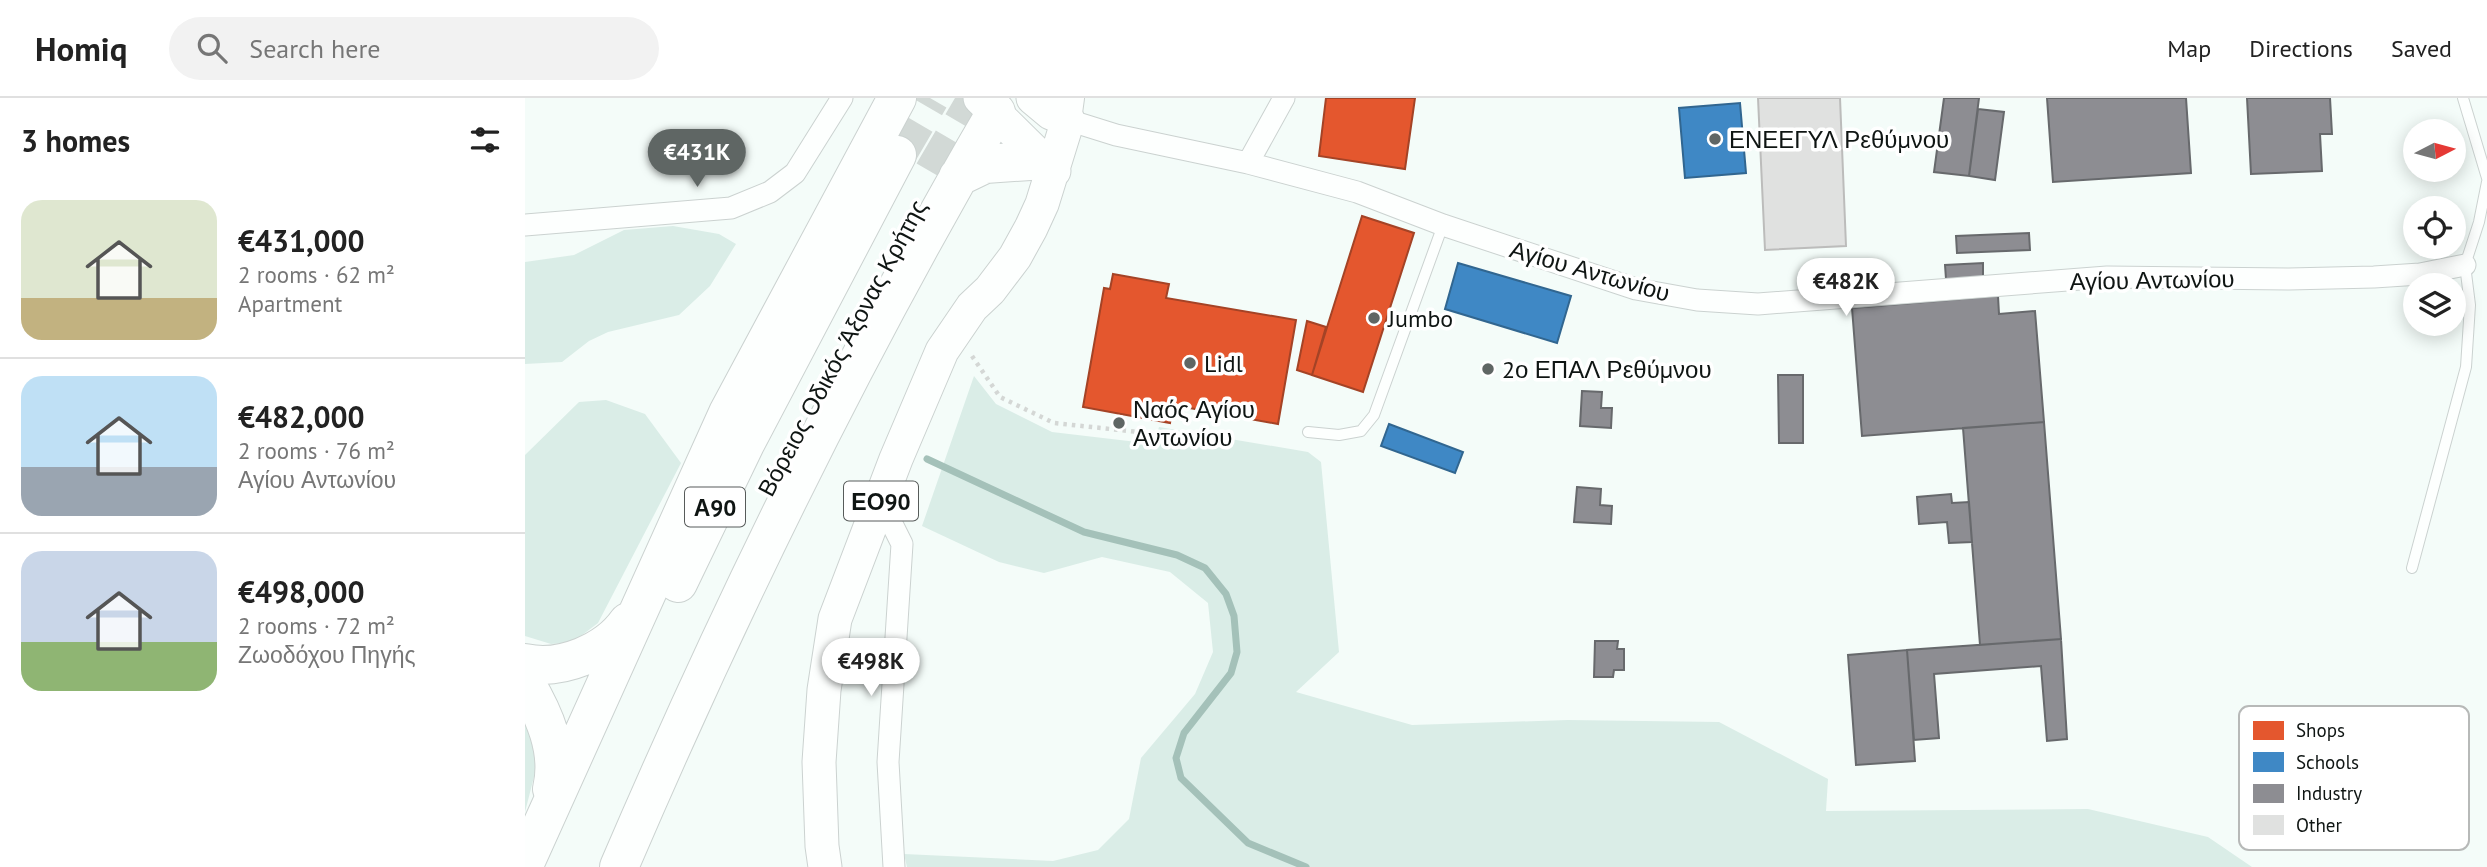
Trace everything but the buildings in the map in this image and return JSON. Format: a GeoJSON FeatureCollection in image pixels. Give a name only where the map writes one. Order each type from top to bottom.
{"type":"FeatureCollection","features":[{"type":"Feature","properties":{"kind":"highway"},"geometry":{"type":"LineString","coordinates":[[525,863],[643,596],[728,413],[897,98]]}},
{"type":"Feature","properties":{"kind":"highway"},"geometry":{"type":"LineString","coordinates":[[619,867],[776,522],[946,175],[994,103]]}},
{"type":"Feature","properties":{"kind":"highway","name":"Βόρειος Οδικός Άξονας Κρήτης"},"geometry":{"type":"LineString","coordinates":[[551,867],[626,695],[745,444],[897,155]]}},
{"type":"Feature","properties":{"kind":"highway"},"geometry":{"type":"LineString","coordinates":[[946,175],[985,164],[1050,165]]}},
{"type":"Feature","properties":{"kind":"highway","name":"Βόρειος Οδικός Άξονας Κρήτης"},"geometry":{"type":"LineString","coordinates":[[594,867],[661,716],[779,465],[946,175]]}},
{"type":"Feature","properties":{"kind":"highway"},"geometry":{"type":"LineString","coordinates":[[525,663],[534,665],[568,662],[600,649],[626,626],[643,596]]}},
{"type":"Feature","properties":{"kind":"highway"},"geometry":{"type":"LineString","coordinates":[[525,682],[543,713],[553,747],[554,782],[545,816]]}},
{"type":"Feature","properties":{"kind":"main road"},"geometry":{"type":"LineString","coordinates":[[1033,98],[1051,113],[1070,109]]}},
{"type":"Feature","properties":{"kind":"main road"},"geometry":{"type":"LineString","coordinates":[[994,103],[1050,165]]}},
{"type":"Feature","properties":{"kind":"main road","name":"ΕΟ90"},"geometry":{"type":"LineString","coordinates":[[825,867],[819,762],[824,690],[835,619],[916,410],[942,351],[972,307],[990,290],[1015,257],[1042,204],[1050,165],[1070,109]]}},
{"type":"Feature","properties":{"kind":"street"},"geometry":{"type":"LineString","coordinates":[[525,225],[731,208],[770,192],[795,173],[842,98]]}},
{"type":"Feature","properties":{"kind":"street"},"geometry":{"type":"LineString","coordinates":[[1248,163],[1284,98]]}},
{"type":"Feature","properties":{"kind":"street","name":"Αγίου Αντωνίου"},"geometry":{"type":"LineString","coordinates":[[1070,109],[1116,135],[1248,163],[1357,192],[1443,225],[1636,289],[1697,300],[1758,304],[2107,277],[2374,277],[2420,274],[2465,265]]}},
{"type":"Feature","properties":{"kind":"street"},"geometry":{"type":"LineString","coordinates":[[875,516],[893,526],[902,544],[888,762],[894,867]]}},
{"type":"Feature","properties":{"kind":"lane"},"geometry":{"type":"LineString","coordinates":[[2412,568],[2466,367],[2470,305],[2465,265],[2479,222],[2487,180],[2463,98]]}},
{"type":"Feature","properties":{"kind":"lane"},"geometry":{"type":"LineString","coordinates":[[1308,432],[1339,435],[1361,431],[1374,415],[1443,225]]}},
{"type":"Feature","properties":{"kind":"path"},"geometry":{"type":"LineString","coordinates":[[955,332],[1000,397],[1053,423],[1148,433]]}},
{"type":"Feature","properties":{"kind":"shaded area"},"geometry":{"type":"Polygon","coordinates":[[[673,226],[719,234],[736,244],[710,286],[679,315],[608,332],[589,341],[562,362],[525,364],[525,262],[574,255],[624,230],[673,226]]]}},
{"type":"Feature","properties":{"kind":"shaded area"},"geometry":{"type":"Polygon","coordinates":[[[974,376],[996,404],[1052,432],[1154,444],[1159,427],[1308,452],[1321,462],[1339,652],[1296,692],[1412,725],[1568,720],[1719,722],[1828,779],[1826,811],[2088,809],[2208,837],[2252,867],[907,867],[904,854],[1053,861],[1098,850],[1129,819],[1141,758],[1195,694],[1213,652],[1208,603],[1170,572],[1102,557],[1044,573],[999,562],[922,526],[974,376]]]}},
{"type":"Feature","properties":{"kind":"shaded area"},"geometry":{"type":"Polygon","coordinates":[[[606,400],[645,414],[681,463],[598,623],[573,642],[551,644],[525,636],[525,455],[579,402],[606,400]]]}},
{"type":"Feature","properties":{"kind":"shaded area"},"geometry":{"type":"Polygon","coordinates":[[[525,715],[537,765],[525,812],[525,715]]]}},
{"type":"Feature","properties":{"kind":"waterway"},"geometry":{"type":"LineString","coordinates":[[927,459],[1084,532],[1177,555],[1205,568],[1226,594],[1234,616],[1237,652],[1231,673],[1184,733],[1176,758],[1181,778],[1248,843],[1306,867]]}},
{"type":"Feature","properties":{"kind":"tunnel"},"geometry":{"type":"LineString","coordinates":[[897,155],[930,98]]}},
{"type":"Feature","properties":{"kind":"tunnel"},"geometry":{"type":"LineString","coordinates":[[933,173],[977,98]]}},
{"type":"Feature","properties":{"kind":"place","name":"ΕΝΕΕΓΥΛ Ρεθύμνου"},"geometry":{"type":"Point","coordinates":[1715,139]}},
{"type":"Feature","properties":{"kind":"place","name":"Jumbo"},"geometry":{"type":"Point","coordinates":[1374,318]}},
{"type":"Feature","properties":{"kind":"place","name":"Lidl"},"geometry":{"type":"Point","coordinates":[1190,363]}},
{"type":"Feature","properties":{"kind":"place","name":"2ο ΕΠΑΛ Ρεθύμνου"},"geometry":{"type":"Point","coordinates":[1488,369]}},
{"type":"Feature","properties":{"kind":"place","name":"Ναός Αγίου Αντωνίου"},"geometry":{"type":"Point","coordinates":[1119,423]}}]}
